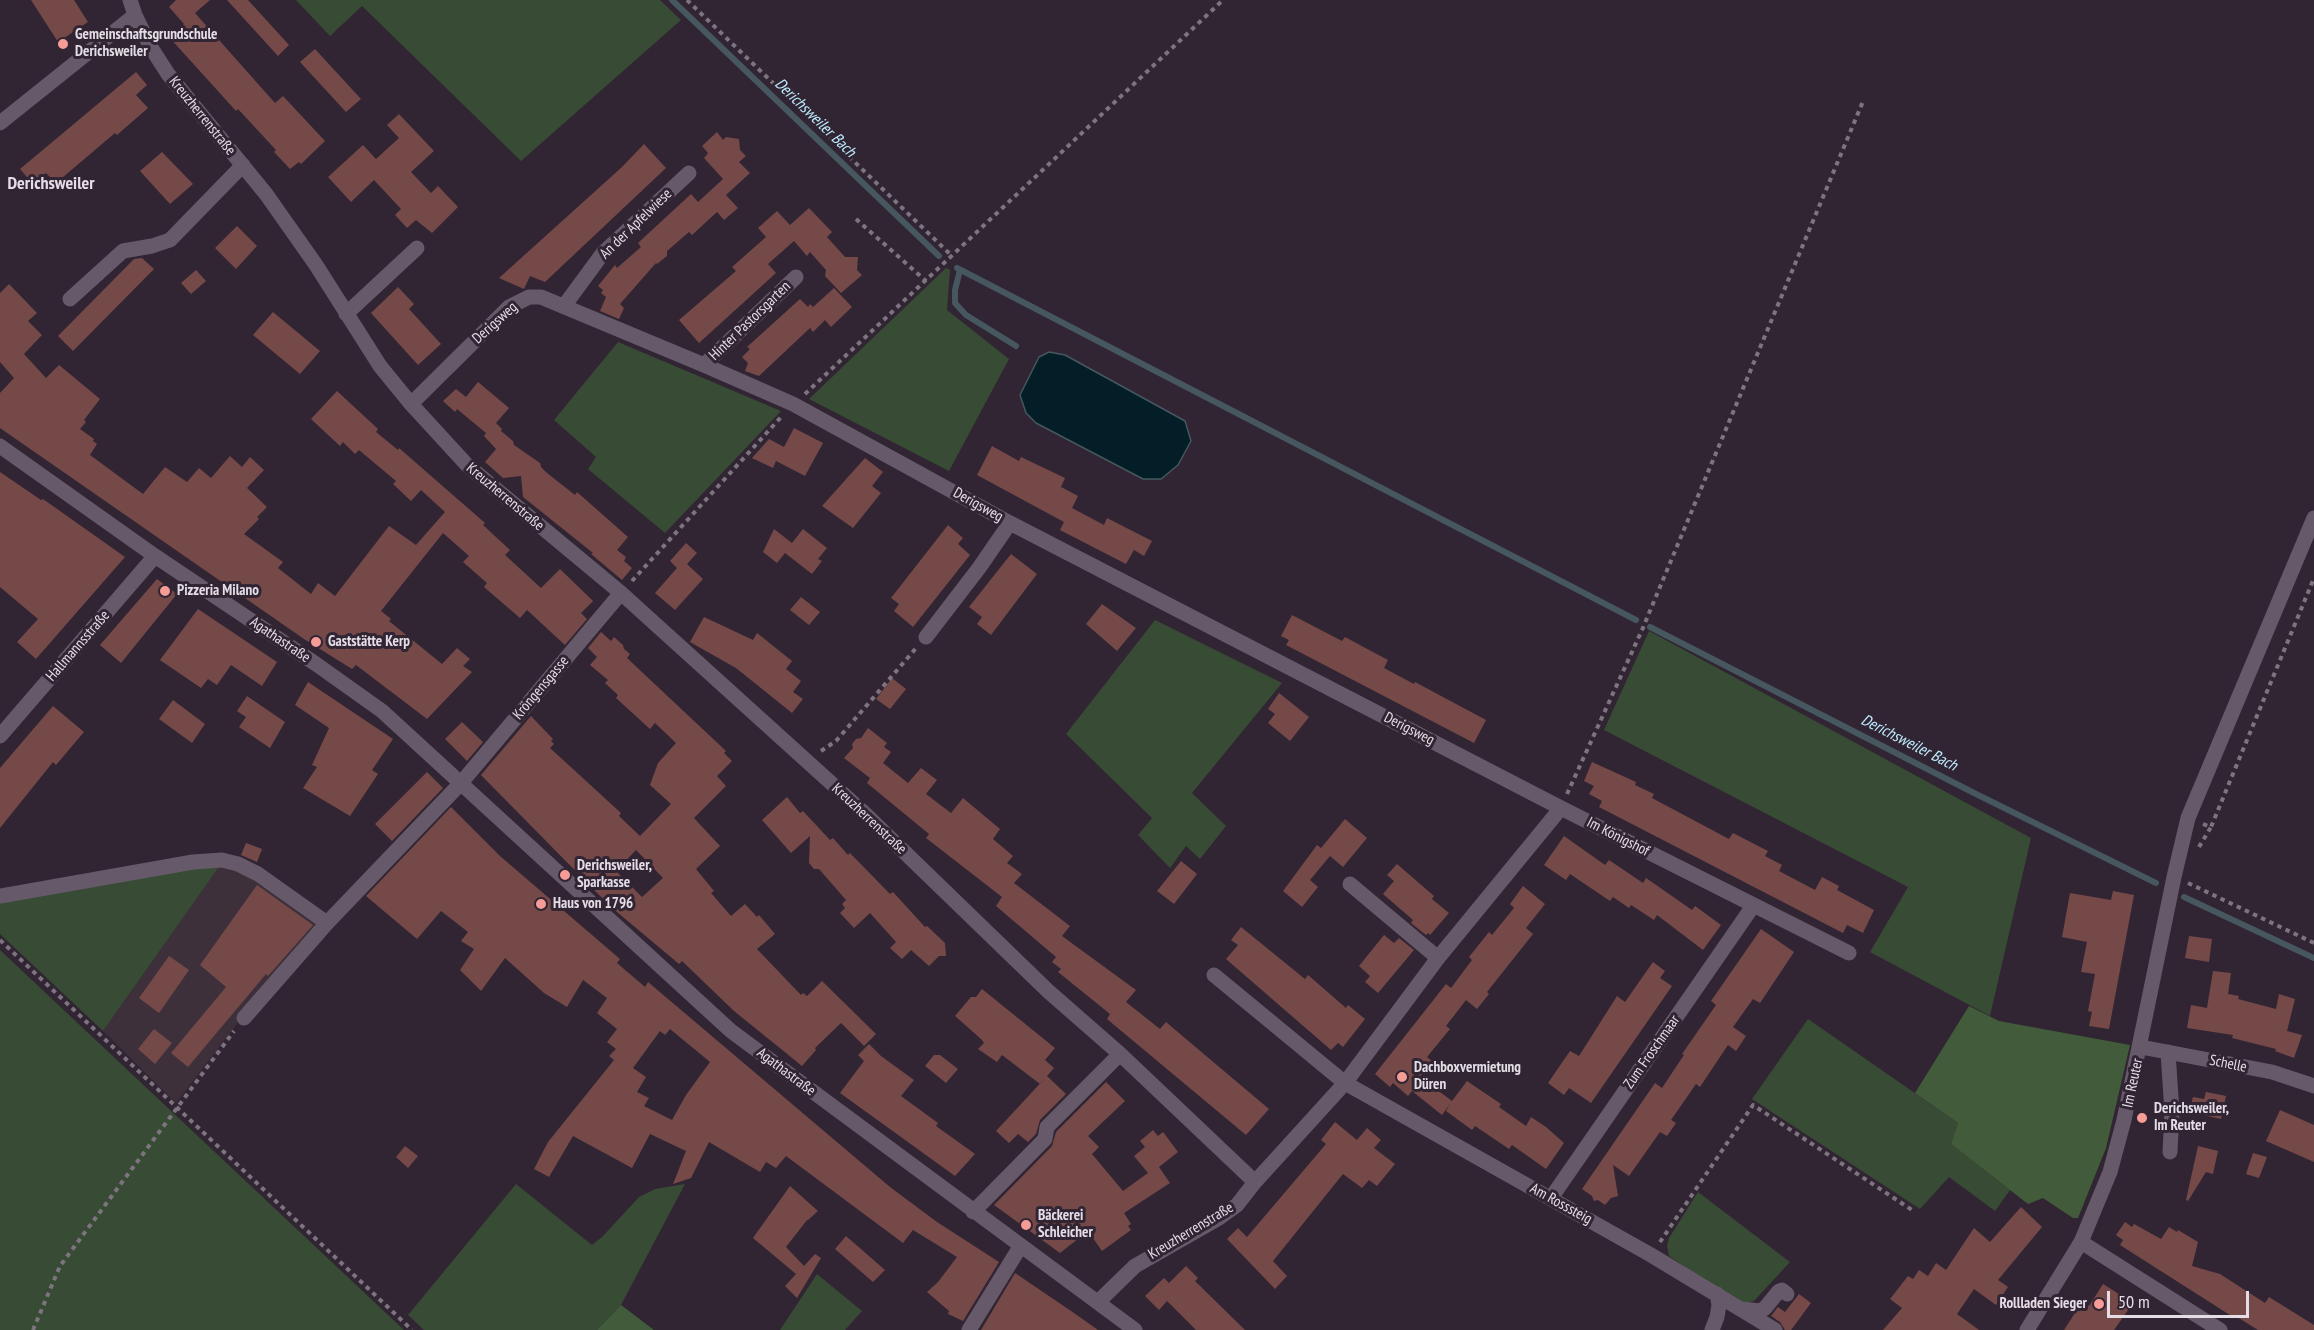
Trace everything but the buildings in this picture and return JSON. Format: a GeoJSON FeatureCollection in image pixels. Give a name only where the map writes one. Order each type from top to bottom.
{"type":"FeatureCollection","features":[{"type":"Feature","properties":{"kind":"street"},"geometry":{"type":"LineString","coordinates":[[0,123],[132,8]]}},
{"type":"Feature","properties":{"kind":"street","name":"Kreuzherrenstraße"},"geometry":{"type":"LineString","coordinates":[[132,8],[150,46],[168,74],[266,194],[316,265],[381,366],[411,404],[467,465],[621,593],[803,756],[1048,991],[1120,1054],[1255,1182],[1237,1205],[1228,1212],[1135,1266],[1098,1302]]}},
{"type":"Feature","properties":{"kind":"street"},"geometry":{"type":"LineString","coordinates":[[70,299],[123,251],[170,240],[243,165]]}},
{"type":"Feature","properties":{"kind":"street","name":"An der Apfelwiese"},"geometry":{"type":"LineString","coordinates":[[564,306],[603,253],[689,173]]}},
{"type":"Feature","properties":{"kind":"street"},"geometry":{"type":"LineString","coordinates":[[346,314],[417,248]]}},
{"type":"Feature","properties":{"kind":"street","name":"Hinter Pastorsgarten"},"geometry":{"type":"LineString","coordinates":[[704,365],[796,277]]}},
{"type":"Feature","properties":{"kind":"street","name":"Derigsweg"},"geometry":{"type":"LineString","coordinates":[[411,404],[509,307],[528,297],[541,297],[793,404],[1010,523],[1561,808]]}},
{"type":"Feature","properties":{"kind":"street","name":"Agathastraße"},"geometry":{"type":"LineString","coordinates":[[0,446],[155,556],[382,711],[731,1031],[1135,1330]]}},
{"type":"Feature","properties":{"kind":"street","name":"Im Reuter"},"geometry":{"type":"LineString","coordinates":[[2027,1330],[2081,1242],[2110,1172],[2124,1120],[2188,818],[2314,518]]}},
{"type":"Feature","properties":{"kind":"street"},"geometry":{"type":"LineString","coordinates":[[926,637],[980,568],[1010,523]]}},
{"type":"Feature","properties":{"kind":"street","name":"Hallmannsstraße"},"geometry":{"type":"LineString","coordinates":[[0,736],[155,556]]}},
{"type":"Feature","properties":{"kind":"street","name":"Kröngensgasse"},"geometry":{"type":"LineString","coordinates":[[461,783],[621,593]]}},
{"type":"Feature","properties":{"kind":"street"},"geometry":{"type":"LineString","coordinates":[[244,1018],[327,923],[461,783]]}},
{"type":"Feature","properties":{"kind":"street"},"geometry":{"type":"LineString","coordinates":[[1255,1182],[1345,1083],[1438,958],[1561,808]]}},
{"type":"Feature","properties":{"kind":"street","name":"Im Königshof"},"geometry":{"type":"LineString","coordinates":[[1561,808],[1850,953]]}},
{"type":"Feature","properties":{"kind":"street"},"geometry":{"type":"LineString","coordinates":[[0,896],[193,862],[222,860],[238,864],[258,874],[327,923]]}},
{"type":"Feature","properties":{"kind":"street"},"geometry":{"type":"LineString","coordinates":[[1350,885],[1438,958]]}},
{"type":"Feature","properties":{"kind":"street","name":"Zum Froschmaar"},"geometry":{"type":"LineString","coordinates":[[1551,1198],[1753,906]]}},
{"type":"Feature","properties":{"kind":"street"},"geometry":{"type":"LineString","coordinates":[[1214,975],[1345,1083]]}},
{"type":"Feature","properties":{"kind":"street","name":"Schelle"},"geometry":{"type":"LineString","coordinates":[[2140,1047],[2272,1072],[2314,1086]]}},
{"type":"Feature","properties":{"kind":"street"},"geometry":{"type":"LineString","coordinates":[[2168,1052],[2172,1112],[2170,1152]]}},
{"type":"Feature","properties":{"kind":"street"},"geometry":{"type":"LineString","coordinates":[[973,1212],[1045,1139],[1047,1127],[1120,1054]]}},
{"type":"Feature","properties":{"kind":"street","name":"Am Rosssteig"},"geometry":{"type":"LineString","coordinates":[[1345,1083],[1651,1255],[1775,1330]]}},
{"type":"Feature","properties":{"kind":"street"},"geometry":{"type":"LineString","coordinates":[[2081,1242],[2220,1330]]}},
{"type":"Feature","properties":{"kind":"street"},"geometry":{"type":"LineString","coordinates":[[969,1330],[1020,1247]]}},
{"type":"Feature","properties":{"kind":"street"},"geometry":{"type":"LineString","coordinates":[[1742,1309],[1760,1311],[1779,1291],[1782,1290],[1787,1294]]}},
{"type":"Feature","properties":{"kind":"street"},"geometry":{"type":"LineString","coordinates":[[1712,1330],[1719,1305],[1717,1294]]}},
{"type":"Feature","properties":{"kind":"path"},"geometry":{"type":"LineString","coordinates":[[687,0],[952,256]]}},
{"type":"Feature","properties":{"kind":"path"},"geometry":{"type":"LineString","coordinates":[[621,593],[793,404],[1223,0]]}},
{"type":"Feature","properties":{"kind":"path"},"geometry":{"type":"LineString","coordinates":[[1561,808],[1642,630],[1864,99]]}},
{"type":"Feature","properties":{"kind":"path"},"geometry":{"type":"LineString","coordinates":[[856,219],[926,281]]}},
{"type":"Feature","properties":{"kind":"path"},"geometry":{"type":"LineString","coordinates":[[2188,818],[2211,827],[2314,578]]}},
{"type":"Feature","properties":{"kind":"path"},"geometry":{"type":"LineString","coordinates":[[803,756],[819,752],[836,741],[926,637]]}},
{"type":"Feature","properties":{"kind":"path"},"geometry":{"type":"LineString","coordinates":[[2174,877],[2314,943]]}},
{"type":"Feature","properties":{"kind":"path"},"geometry":{"type":"LineString","coordinates":[[0,940],[412,1330]]}},
{"type":"Feature","properties":{"kind":"path"},"geometry":{"type":"LineString","coordinates":[[33,1330],[60,1266],[244,1018]]}},
{"type":"Feature","properties":{"kind":"path"},"geometry":{"type":"LineString","coordinates":[[1651,1255],[1753,1105],[1915,1212]]}},
{"type":"Feature","properties":{"kind":"shaded area"},"geometry":{"type":"Polygon","coordinates":[[[221,864],[237,868],[322,924],[243,1016],[176,1103],[103,1031],[221,864]]]}},
{"type":"Feature","properties":{"kind":"green space"},"geometry":{"type":"Polygon","coordinates":[[[296,0],[660,0],[681,20],[521,161],[362,6],[330,36],[296,0]]]}},
{"type":"Feature","properties":{"kind":"green space"},"geometry":{"type":"Polygon","coordinates":[[[946,268],[950,270],[947,310],[1009,359],[949,471],[809,399],[946,268]]]}},
{"type":"Feature","properties":{"kind":"green space"},"geometry":{"type":"Polygon","coordinates":[[[618,342],[781,411],[665,533],[588,469],[596,457],[554,420],[618,342]]]}},
{"type":"Feature","properties":{"kind":"green space"},"geometry":{"type":"Polygon","coordinates":[[[1155,620],[1282,683],[1192,793],[1226,826],[1200,859],[1186,846],[1170,868],[1138,835],[1152,818],[1066,734],[1155,620]]]}},
{"type":"Feature","properties":{"kind":"green space"},"geometry":{"type":"Polygon","coordinates":[[[1649,631],[2031,838],[1990,1016],[1870,952],[1908,887],[1604,730],[1649,631]]]}},
{"type":"Feature","properties":{"kind":"green space"},"geometry":{"type":"Polygon","coordinates":[[[221,864],[103,1031],[0,934],[0,900],[221,864]]]}},
{"type":"Feature","properties":{"kind":"green space"},"geometry":{"type":"Polygon","coordinates":[[[0,950],[404,1330],[0,1330],[0,950]]]}},
{"type":"Feature","properties":{"kind":"green space"},"geometry":{"type":"Polygon","coordinates":[[[1969,1006],[1999,1021],[2130,1045],[2106,1148],[2078,1218],[2073,1218],[2043,1198],[2028,1204],[1951,1144],[1958,1123],[1915,1093],[1969,1006]]]}},
{"type":"Feature","properties":{"kind":"green space"},"geometry":{"type":"Polygon","coordinates":[[[1808,1019],[1958,1123],[1951,1144],[2010,1190],[1995,1211],[1949,1177],[1920,1209],[1752,1099],[1808,1019]]]}},
{"type":"Feature","properties":{"kind":"green space"},"geometry":{"type":"Polygon","coordinates":[[[516,1184],[592,1245],[639,1197],[655,1189],[685,1184],[621,1305],[597,1330],[424,1330],[408,1315],[516,1184]]]}},
{"type":"Feature","properties":{"kind":"green space"},"geometry":{"type":"Polygon","coordinates":[[[1698,1192],[1790,1262],[1754,1301],[1747,1303],[1736,1301],[1669,1256],[1667,1246],[1669,1238],[1698,1192]]]}},
{"type":"Feature","properties":{"kind":"green space"},"geometry":{"type":"Polygon","coordinates":[[[817,1274],[862,1311],[845,1330],[780,1330],[817,1274]]]}},
{"type":"Feature","properties":{"kind":"green space"},"geometry":{"type":"Polygon","coordinates":[[[621,1305],[654,1330],[597,1330],[621,1305]]]}},
{"type":"Feature","properties":{"kind":"water"},"geometry":{"type":"Polygon","coordinates":[[[1049,352],[1065,355],[1185,421],[1191,441],[1178,465],[1161,479],[1143,479],[1036,423],[1026,413],[1020,395],[1039,357],[1049,352]]]}},
{"type":"Feature","properties":{"kind":"waterway","name":"Derichsweiler Bach"},"geometry":{"type":"LineString","coordinates":[[672,0],[939,256]]}},
{"type":"Feature","properties":{"kind":"waterway"},"geometry":{"type":"LineString","coordinates":[[957,268],[1636,620]]}},
{"type":"Feature","properties":{"kind":"waterway"},"geometry":{"type":"LineString","coordinates":[[960,270],[955,290],[955,303],[966,315],[1016,346]]}},
{"type":"Feature","properties":{"kind":"waterway","name":"Derichsweiler Bach"},"geometry":{"type":"LineString","coordinates":[[1650,627],[1974,793],[2156,883]]}},
{"type":"Feature","properties":{"kind":"waterway","name":"Derichsweiler Bach"},"geometry":{"type":"LineString","coordinates":[[2184,897],[2314,958]]}},
{"type":"Feature","properties":{"kind":"place","name":"Gemeinschaftsgrundschule Derichsweiler"},"geometry":{"type":"Point","coordinates":[63,44]}},
{"type":"Feature","properties":{"kind":"place","name":"Pizzeria Milano"},"geometry":{"type":"Point","coordinates":[165,591]}},
{"type":"Feature","properties":{"kind":"place","name":"Gaststätte Kerp"},"geometry":{"type":"Point","coordinates":[316,642]}},
{"type":"Feature","properties":{"kind":"place","name":"Derichsweiler, Sparkasse"},"geometry":{"type":"Point","coordinates":[565,875]}},
{"type":"Feature","properties":{"kind":"place","name":"Haus von 1796"},"geometry":{"type":"Point","coordinates":[541,904]}},
{"type":"Feature","properties":{"kind":"place","name":"Dachboxvermietung Düren"},"geometry":{"type":"Point","coordinates":[1402,1077]}},
{"type":"Feature","properties":{"kind":"place","name":"Derichsweiler, Im Reuter"},"geometry":{"type":"Point","coordinates":[2142,1118]}},
{"type":"Feature","properties":{"kind":"place","name":"Bäckerei Schleicher"},"geometry":{"type":"Point","coordinates":[1026,1225]}},
{"type":"Feature","properties":{"kind":"place","name":"Rollladen Sieger"},"geometry":{"type":"Point","coordinates":[2099,1304]}},
{"type":"Feature","properties":{"kind":"district","name":"Derichsweiler"},"geometry":{"type":"Point","coordinates":[51,184]}}]}
